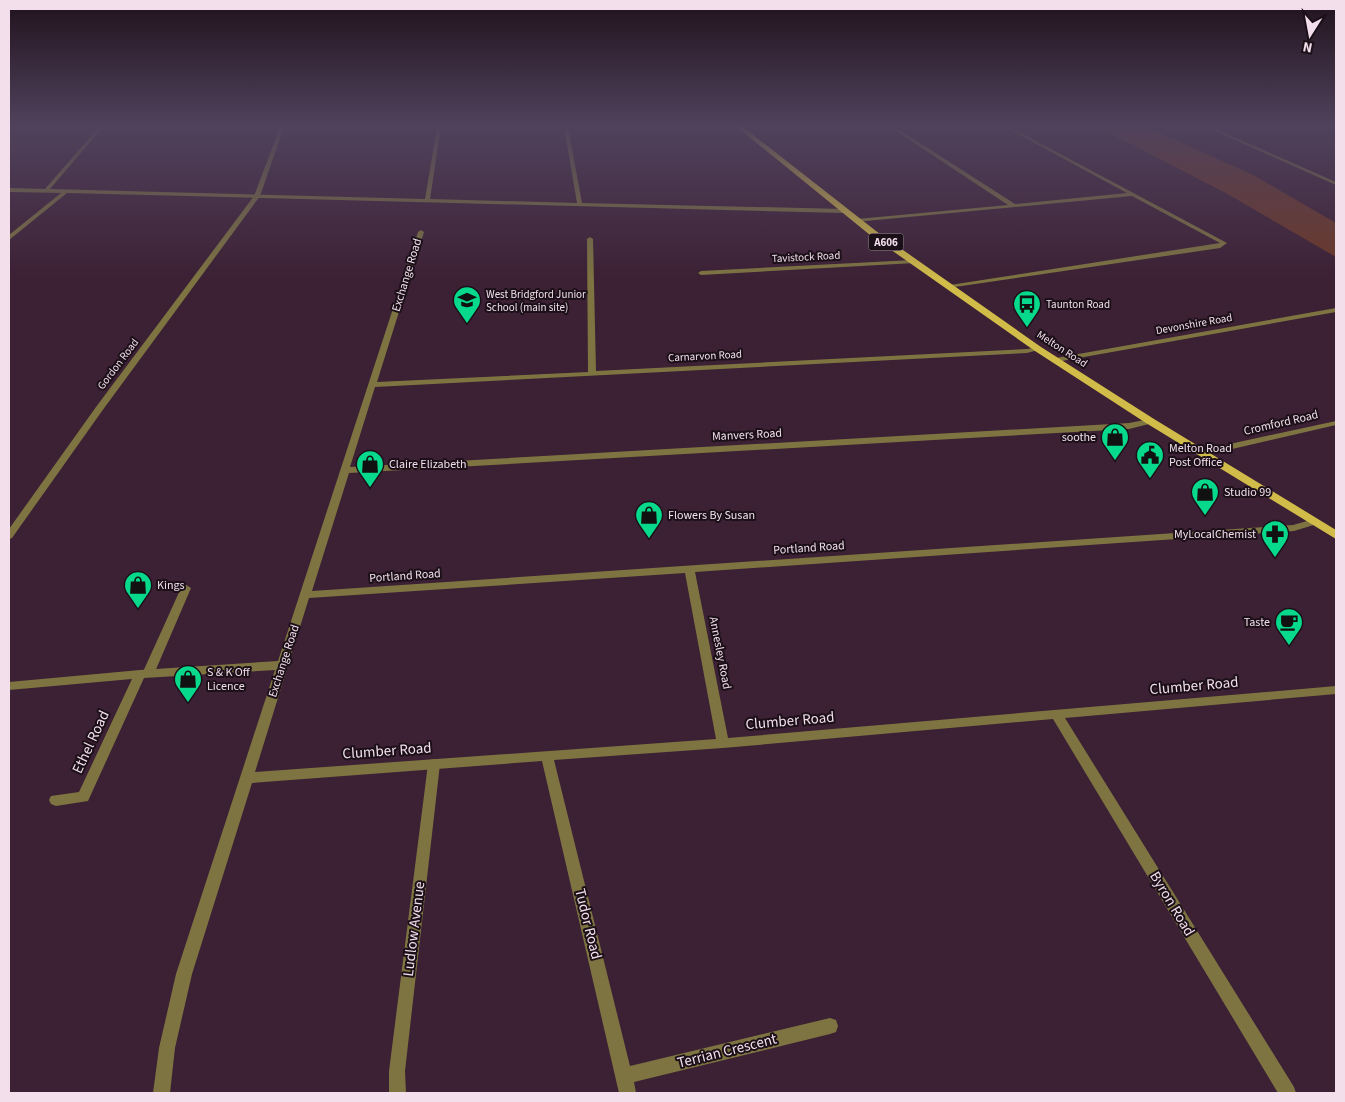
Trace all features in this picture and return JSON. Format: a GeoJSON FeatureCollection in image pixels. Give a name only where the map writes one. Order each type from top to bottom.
{"type":"FeatureCollection","features":[{"type":"Feature","properties":{"kind":"main road","name":"Melton Road"},"geometry":{"type":"LineString","coordinates":[[804,178],[913,262],[1038,348],[1150,421],[1336,535]]}},
{"type":"Feature","properties":{"kind":"street"},"geometry":{"type":"LineString","coordinates":[[46,191],[57,178]]}},
{"type":"Feature","properties":{"kind":"street","name":"Gordon Road"},"geometry":{"type":"LineString","coordinates":[[9,536],[99,409],[257,196],[263,178]]}},
{"type":"Feature","properties":{"kind":"street"},"geometry":{"type":"LineString","coordinates":[[427,200],[431,178]]}},
{"type":"Feature","properties":{"kind":"street"},"geometry":{"type":"LineString","coordinates":[[575,178],[580,204]]}},
{"type":"Feature","properties":{"kind":"street"},"geometry":{"type":"LineString","coordinates":[[971,178],[1014,206]]}},
{"type":"Feature","properties":{"kind":"street"},"geometry":{"type":"LineString","coordinates":[[950,287],[1220,246],[1224,243],[1105,178]]}},
{"type":"Feature","properties":{"kind":"street"},"geometry":{"type":"LineString","coordinates":[[1323,178],[1336,184]]}},
{"type":"Feature","properties":{"kind":"street"},"geometry":{"type":"LineString","coordinates":[[9,190],[844,211]]}},
{"type":"Feature","properties":{"kind":"street"},"geometry":{"type":"LineString","coordinates":[[9,238],[65,192]]}},
{"type":"Feature","properties":{"kind":"street"},"geometry":{"type":"LineString","coordinates":[[857,221],[1135,194]]}},
{"type":"Feature","properties":{"kind":"street","name":"Exchange Road"},"geometry":{"type":"LineString","coordinates":[[161,1093],[162,1072],[184,974],[421,232]]}},
{"type":"Feature","properties":{"kind":"street"},"geometry":{"type":"LineString","coordinates":[[590,239],[592,373]]}},
{"type":"Feature","properties":{"kind":"street","name":"Tavistock Road"},"geometry":{"type":"LineString","coordinates":[[701,272],[913,262]]}},
{"type":"Feature","properties":{"kind":"street","name":"Devonshire Road"},"geometry":{"type":"LineString","coordinates":[[1056,360],[1336,310]]}},
{"type":"Feature","properties":{"kind":"street","name":"Carnarvon Road"},"geometry":{"type":"LineString","coordinates":[[373,385],[1027,351],[1038,348]]}},
{"type":"Feature","properties":{"kind":"street","name":"Manvers Road"},"geometry":{"type":"LineString","coordinates":[[346,470],[1129,426],[1150,421]]}},
{"type":"Feature","properties":{"kind":"street","name":"Cromford Road"},"geometry":{"type":"LineString","coordinates":[[1202,453],[1336,423]]}},
{"type":"Feature","properties":{"kind":"street","name":"Portland Road"},"geometry":{"type":"LineString","coordinates":[[306,595],[1294,528],[1314,522]]}},
{"type":"Feature","properties":{"kind":"street","name":"Annesley Road"},"geometry":{"type":"LineString","coordinates":[[689,569],[722,743]]}},
{"type":"Feature","properties":{"kind":"street"},"geometry":{"type":"LineString","coordinates":[[144,674],[186,588]]}},
{"type":"Feature","properties":{"kind":"street"},"geometry":{"type":"LineString","coordinates":[[9,686],[144,674],[283,665]]}},
{"type":"Feature","properties":{"kind":"street","name":"Ethel Road"},"geometry":{"type":"LineString","coordinates":[[56,800],[84,797],[144,674]]}},
{"type":"Feature","properties":{"kind":"street","name":"Clumber Road"},"geometry":{"type":"LineString","coordinates":[[247,778],[722,743],[1336,690]]}},
{"type":"Feature","properties":{"kind":"street","name":"Byron Road"},"geometry":{"type":"LineString","coordinates":[[1056,714],[1288,1093]]}},
{"type":"Feature","properties":{"kind":"street","name":"Tudor Road"},"geometry":{"type":"LineString","coordinates":[[547,756],[628,1093]]}},
{"type":"Feature","properties":{"kind":"street","name":"Ludlow Avenue"},"geometry":{"type":"LineString","coordinates":[[397,1093],[397,1071],[434,764]]}},
{"type":"Feature","properties":{"kind":"street","name":"Terrian Crescent"},"geometry":{"type":"LineString","coordinates":[[624,1076],[830,1026]]}},
{"type":"Feature","properties":{"kind":"shaded area"},"geometry":{"type":"Polygon","coordinates":[[[1197,178],[1259,178],[1336,223],[1336,257],[1197,178]]]}},
{"type":"Feature","properties":{"kind":"place","name":"West Bridgford Junior School (main site)"},"geometry":{"type":"Point","coordinates":[467,324]}},
{"type":"Feature","properties":{"kind":"place","name":"Taunton Road"},"geometry":{"type":"Point","coordinates":[1027,328]}},
{"type":"Feature","properties":{"kind":"place","name":"soothe"},"geometry":{"type":"Point","coordinates":[1115,461]}},
{"type":"Feature","properties":{"kind":"place","name":"Melton Road Post Office"},"geometry":{"type":"Point","coordinates":[1150,479]}},
{"type":"Feature","properties":{"kind":"place","name":"Claire Elizabeth"},"geometry":{"type":"Point","coordinates":[370,488]}},
{"type":"Feature","properties":{"kind":"place","name":"Studio 99"},"geometry":{"type":"Point","coordinates":[1205,516]}},
{"type":"Feature","properties":{"kind":"place","name":"Flowers By Susan"},"geometry":{"type":"Point","coordinates":[649,539]}},
{"type":"Feature","properties":{"kind":"place","name":"MyLocalChemist"},"geometry":{"type":"Point","coordinates":[1275,558]}},
{"type":"Feature","properties":{"kind":"place","name":"Kings"},"geometry":{"type":"Point","coordinates":[138,609]}},
{"type":"Feature","properties":{"kind":"place","name":"Taste"},"geometry":{"type":"Point","coordinates":[1289,646]}},
{"type":"Feature","properties":{"kind":"place","name":"S & K Off Licence"},"geometry":{"type":"Point","coordinates":[188,703]}}]}
